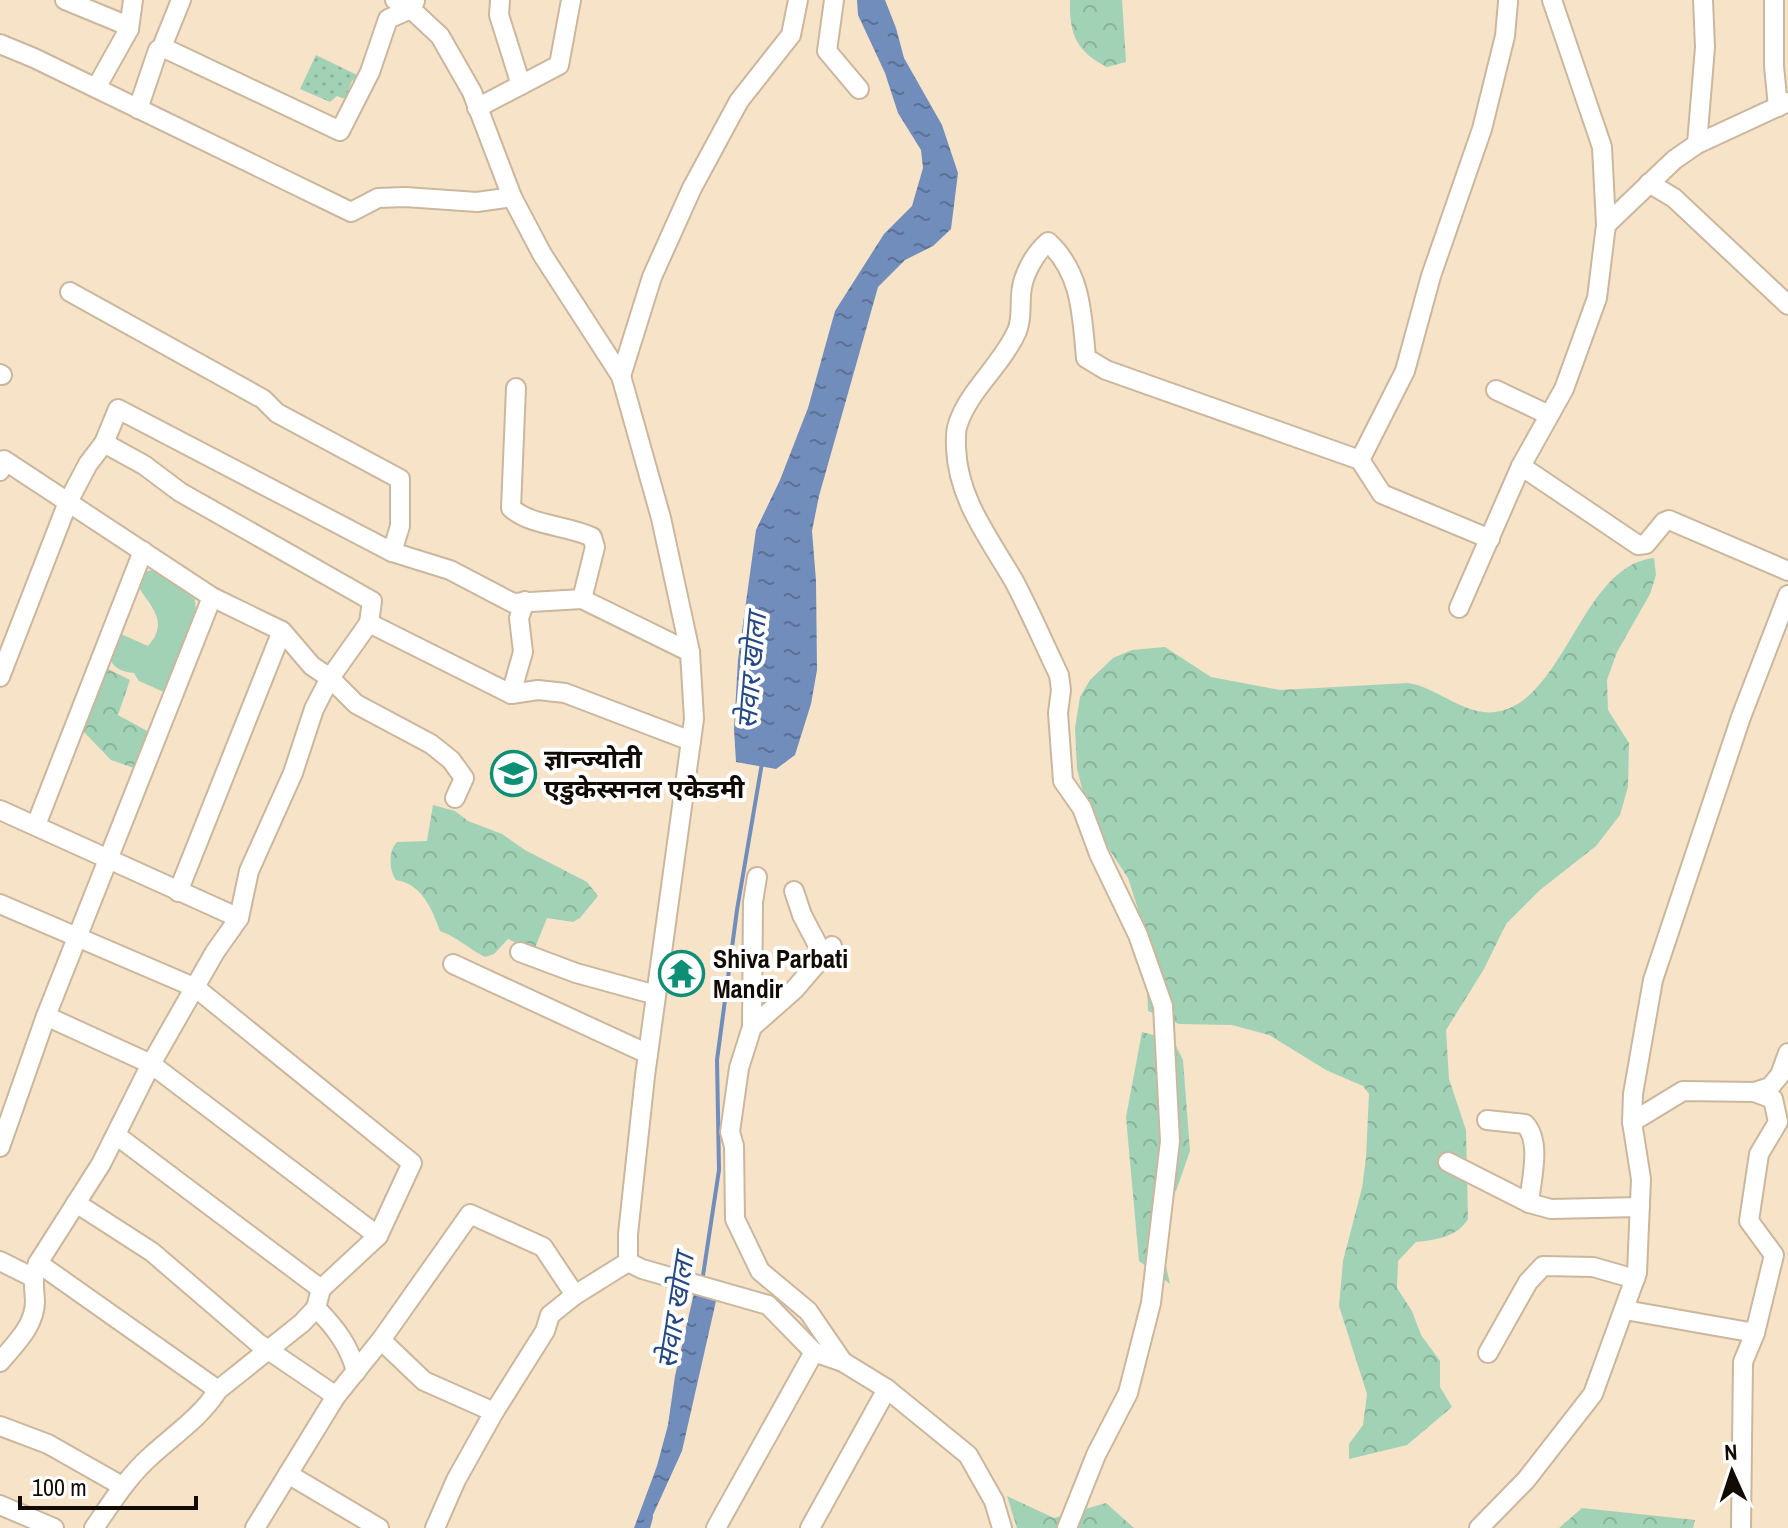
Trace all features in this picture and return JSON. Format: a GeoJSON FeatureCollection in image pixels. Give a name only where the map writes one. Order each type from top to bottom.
{"type":"FeatureCollection","features":[{"type":"Feature","properties":{"kind":"street"},"geometry":{"type":"LineString","coordinates":[[65,0],[129,29]]}},
{"type":"Feature","properties":{"kind":"street"},"geometry":{"type":"LineString","coordinates":[[96,88],[129,29],[133,0]]}},
{"type":"Feature","properties":{"kind":"street"},"geometry":{"type":"LineString","coordinates":[[138,109],[158,50],[181,0]]}},
{"type":"Feature","properties":{"kind":"street"},"geometry":{"type":"LineString","coordinates":[[500,0],[499,15],[521,85]]}},
{"type":"Feature","properties":{"kind":"street"},"geometry":{"type":"LineString","coordinates":[[477,108],[559,65],[571,0]]}},
{"type":"Feature","properties":{"kind":"street"},"geometry":{"type":"LineString","coordinates":[[834,0],[827,51],[859,89]]}},
{"type":"Feature","properties":{"kind":"street"},"geometry":{"type":"LineString","coordinates":[[1459,608],[1521,466],[1564,389],[1597,298],[1606,225],[1602,147],[1552,0]]}},
{"type":"Feature","properties":{"kind":"street"},"geometry":{"type":"LineString","coordinates":[[1697,144],[1705,47],[1703,0]]}},
{"type":"Feature","properties":{"kind":"street"},"geometry":{"type":"LineString","coordinates":[[1606,225],[1649,183],[1697,144],[1783,104],[1774,66],[1774,0]]}},
{"type":"Feature","properties":{"kind":"street"},"geometry":{"type":"LineString","coordinates":[[621,376],[652,277],[692,188],[739,101],[791,35],[798,1]]}},
{"type":"Feature","properties":{"kind":"street"},"geometry":{"type":"LineString","coordinates":[[1360,460],[1405,371],[1431,276],[1482,129],[1505,36],[1509,1]]}},
{"type":"Feature","properties":{"kind":"street"},"geometry":{"type":"LineString","coordinates":[[162,47],[340,131],[370,72],[388,19],[407,3],[440,36],[472,92],[512,197],[542,254],[621,376],[661,518],[690,652],[694,719],[648,1054],[626,1254],[628,1262],[642,1269],[768,1305],[814,1352],[843,1362],[887,1389],[968,1455],[994,1501],[1002,1528]]}},
{"type":"Feature","properties":{"kind":"street"},"geometry":{"type":"LineString","coordinates":[[0,44],[351,212],[378,198],[477,202],[512,197]]}},
{"type":"Feature","properties":{"kind":"street"},"geometry":{"type":"LineString","coordinates":[[1649,183],[1674,198],[1788,305]]}},
{"type":"Feature","properties":{"kind":"street"},"geometry":{"type":"LineString","coordinates":[[1067,1528],[1096,1455],[1128,1393],[1151,1303],[1170,1141],[1163,1006],[1138,935],[1099,854],[1082,808],[1063,781],[1058,713],[1059,675],[1015,583],[972,512],[957,462],[956,429],[962,410],[992,372],[1016,333],[1021,319],[1023,281],[1038,250],[1048,242],[1055,248],[1079,290],[1086,358],[1106,370],[1360,460],[1382,494],[1490,539]]}},
{"type":"Feature","properties":{"kind":"street"},"geometry":{"type":"LineString","coordinates":[[70,292],[263,399],[277,413],[400,479],[400,526],[392,552]]}},
{"type":"Feature","properties":{"kind":"street"},"geometry":{"type":"LineString","coordinates":[[516,388],[511,508],[519,515],[574,529],[592,537],[595,547],[582,599]]}},
{"type":"Feature","properties":{"kind":"street"},"geometry":{"type":"LineString","coordinates":[[1496,390],[1549,415]]}},
{"type":"Feature","properties":{"kind":"street"},"geometry":{"type":"LineString","coordinates":[[0,677],[68,502],[88,464],[104,443],[118,409],[392,552],[450,570],[513,603],[582,599],[690,652]]}},
{"type":"Feature","properties":{"kind":"street"},"geometry":{"type":"LineString","coordinates":[[0,1362],[26,1332],[35,1305],[35,1270],[116,1135],[151,1064],[215,952],[239,918],[249,871],[293,773],[314,709],[330,678],[369,623],[372,601],[180,492],[144,465],[104,443]]}},
{"type":"Feature","properties":{"kind":"street"},"geometry":{"type":"LineString","coordinates":[[0,471],[4,460],[212,597],[282,631],[312,666],[330,678],[356,704],[431,744],[451,760],[464,778],[455,798]]}},
{"type":"Feature","properties":{"kind":"street"},"geometry":{"type":"LineString","coordinates":[[1521,466],[1638,545],[1646,544],[1669,520],[1788,571]]}},
{"type":"Feature","properties":{"kind":"street"},"geometry":{"type":"LineString","coordinates":[[36,825],[143,551]]}},
{"type":"Feature","properties":{"kind":"street"},"geometry":{"type":"LineString","coordinates":[[1479,1528],[1526,1480],[1593,1394],[1625,1310],[1635,1279],[1640,1207],[1641,1179],[1632,1122],[1633,1094],[1653,980],[1741,717],[1788,595]]}},
{"type":"Feature","properties":{"kind":"street"},"geometry":{"type":"LineString","coordinates":[[0,1147],[46,1016],[212,597]]}},
{"type":"Feature","properties":{"kind":"street"},"geometry":{"type":"LineString","coordinates":[[511,694],[523,652],[519,618],[525,601]]}},
{"type":"Feature","properties":{"kind":"street"},"geometry":{"type":"LineString","coordinates":[[369,623],[511,694],[538,690],[565,693],[691,741]]}},
{"type":"Feature","properties":{"kind":"street"},"geometry":{"type":"LineString","coordinates":[[178,892],[282,631]]}},
{"type":"Feature","properties":{"kind":"street"},"geometry":{"type":"LineString","coordinates":[[0,810],[239,918]]}},
{"type":"Feature","properties":{"kind":"street"},"geometry":{"type":"LineString","coordinates":[[757,877],[753,902],[752,1027],[739,1068],[731,1116],[735,1219],[760,1271],[808,1311],[843,1362]]}},
{"type":"Feature","properties":{"kind":"street"},"geometry":{"type":"LineString","coordinates":[[752,1027],[794,990],[828,950],[802,915],[794,891]]}},
{"type":"Feature","properties":{"kind":"street"},"geometry":{"type":"LineString","coordinates":[[1,907],[78,936],[196,988],[412,1163],[378,1236],[321,1289],[316,1308],[302,1323],[218,1390],[209,1405],[150,1456],[122,1486],[94,1528]]}},
{"type":"Feature","properties":{"kind":"street"},"geometry":{"type":"LineString","coordinates":[[520,952],[576,973],[656,995]]}},
{"type":"Feature","properties":{"kind":"street"},"geometry":{"type":"LineString","coordinates":[[453,964],[648,1054]]}},
{"type":"Feature","properties":{"kind":"street"},"geometry":{"type":"LineString","coordinates":[[46,1016],[151,1064],[378,1236]]}},
{"type":"Feature","properties":{"kind":"street"},"geometry":{"type":"LineString","coordinates":[[1632,1122],[1683,1091],[1754,1092],[1770,1087],[1784,1077],[1788,1053]]}},
{"type":"Feature","properties":{"kind":"street"},"geometry":{"type":"LineString","coordinates":[[1741,1528],[1743,1362],[1755,1333],[1774,1255],[1749,1221],[1759,1154],[1778,1122],[1773,1099],[1754,1092]]}},
{"type":"Feature","properties":{"kind":"street"},"geometry":{"type":"LineString","coordinates":[[1487,1120],[1525,1124],[1529,1128],[1533,1138],[1533,1162],[1529,1203]]}},
{"type":"Feature","properties":{"kind":"street"},"geometry":{"type":"LineString","coordinates":[[116,1135],[321,1289]]}},
{"type":"Feature","properties":{"kind":"street"},"geometry":{"type":"LineString","coordinates":[[1448,1162],[1529,1203],[1551,1209],[1640,1207]]}},
{"type":"Feature","properties":{"kind":"street"},"geometry":{"type":"LineString","coordinates":[[76,1203],[152,1252],[258,1343],[336,1396]]}},
{"type":"Feature","properties":{"kind":"street"},"geometry":{"type":"LineString","coordinates":[[255,1528],[336,1396],[381,1340],[470,1214],[543,1247],[575,1295]]}},
{"type":"Feature","properties":{"kind":"street"},"geometry":{"type":"LineString","coordinates":[[0,1261],[35,1270],[218,1390]]}},
{"type":"Feature","properties":{"kind":"street"},"geometry":{"type":"LineString","coordinates":[[435,1528],[456,1480],[545,1331],[550,1315],[575,1295],[628,1262]]}},
{"type":"Feature","properties":{"kind":"street"},"geometry":{"type":"LineString","coordinates":[[1488,1353],[1528,1282],[1543,1266],[1593,1267],[1635,1279]]}},
{"type":"Feature","properties":{"kind":"street"},"geometry":{"type":"LineString","coordinates":[[316,1308],[345,1343],[356,1372]]}},
{"type":"Feature","properties":{"kind":"street"},"geometry":{"type":"LineString","coordinates":[[1625,1310],[1755,1333]]}},
{"type":"Feature","properties":{"kind":"street"},"geometry":{"type":"LineString","coordinates":[[381,1340],[424,1381],[494,1412]]}},
{"type":"Feature","properties":{"kind":"street"},"geometry":{"type":"LineString","coordinates":[[716,1528],[814,1352]]}},
{"type":"Feature","properties":{"kind":"street"},"geometry":{"type":"LineString","coordinates":[[810,1528],[887,1389]]}},
{"type":"Feature","properties":{"kind":"street"},"geometry":{"type":"LineString","coordinates":[[0,1426],[48,1444],[122,1486]]}},
{"type":"Feature","properties":{"kind":"street"},"geometry":{"type":"LineString","coordinates":[[288,1474],[379,1528]]}},
{"type":"Feature","properties":{"kind":"street"},"geometry":{"type":"LineString","coordinates":[[0,1505],[54,1528]]}},
{"type":"Feature","properties":{"kind":"green space"},"geometry":{"type":"Polygon","coordinates":[[[1070,0],[1122,0],[1126,62],[1107,67],[1088,55],[1073,33],[1070,0]]]}},
{"type":"Feature","properties":{"kind":"green space"},"geometry":{"type":"Polygon","coordinates":[[[316,55],[359,76],[352,81],[345,99],[337,96],[330,102],[300,89],[316,55]]]}},
{"type":"Feature","properties":{"kind":"green space"},"geometry":{"type":"Polygon","coordinates":[[[1654,558],[1656,575],[1650,594],[1617,652],[1607,680],[1608,710],[1629,743],[1628,787],[1620,815],[1596,846],[1540,890],[1506,924],[1484,969],[1446,1030],[1449,1079],[1466,1130],[1468,1219],[1452,1234],[1416,1242],[1398,1261],[1397,1288],[1412,1311],[1421,1335],[1440,1361],[1440,1387],[1452,1407],[1407,1445],[1349,1459],[1349,1444],[1363,1425],[1367,1394],[1339,1306],[1343,1261],[1362,1188],[1369,1094],[1363,1086],[1326,1070],[1269,1035],[1232,1025],[1179,1024],[1148,1011],[1145,931],[1128,878],[1101,837],[1085,800],[1077,769],[1075,728],[1080,697],[1090,680],[1113,658],[1132,650],[1165,647],[1211,677],[1280,690],[1408,683],[1472,710],[1495,712],[1519,703],[1539,685],[1608,584],[1629,566],[1654,558]]]}},
{"type":"Feature","properties":{"kind":"green space"},"geometry":{"type":"Polygon","coordinates":[[[154,570],[195,599],[196,613],[166,693],[139,681],[134,673],[118,668],[108,655],[116,636],[121,634],[148,646],[154,637],[158,629],[156,615],[137,585],[142,572],[154,570]]]}},
{"type":"Feature","properties":{"kind":"green space"},"geometry":{"type":"Polygon","coordinates":[[[106,668],[130,680],[118,715],[149,732],[134,768],[111,760],[82,730],[106,668]]]}},
{"type":"Feature","properties":{"kind":"green space"},"geometry":{"type":"Polygon","coordinates":[[[433,805],[455,811],[468,821],[502,834],[525,850],[587,882],[598,896],[573,922],[547,918],[535,948],[527,948],[508,939],[494,954],[485,957],[479,954],[440,931],[425,899],[413,887],[396,880],[392,871],[391,855],[397,842],[427,841],[433,805]]]}},
{"type":"Feature","properties":{"kind":"green space"},"geometry":{"type":"Polygon","coordinates":[[[1142,1032],[1173,1040],[1183,1060],[1190,1151],[1176,1191],[1159,1196],[1163,1253],[1170,1284],[1139,1261],[1126,1117],[1142,1032]]]}},
{"type":"Feature","properties":{"kind":"green space"},"geometry":{"type":"Polygon","coordinates":[[[1007,1496],[1054,1518],[1106,1503],[1134,1528],[1017,1528],[1007,1496]]]}},
{"type":"Feature","properties":{"kind":"green space"},"geometry":{"type":"Polygon","coordinates":[[[1582,1508],[1695,1520],[1693,1528],[1559,1528],[1582,1508]]]}},
{"type":"Feature","properties":{"kind":"water"},"geometry":{"type":"Polygon","coordinates":[[[857,0],[885,0],[904,58],[942,125],[958,173],[951,229],[933,246],[905,260],[878,287],[812,531],[817,670],[811,704],[795,755],[776,769],[736,762],[734,729],[738,660],[756,530],[780,480],[808,408],[835,311],[884,234],[912,206],[923,168],[921,150],[898,113],[885,73],[858,15],[857,0]]]}},
{"type":"Feature","properties":{"kind":"water"},"geometry":{"type":"Polygon","coordinates":[[[694,1293],[716,1301],[682,1451],[647,1528],[634,1528],[657,1466],[668,1425],[675,1376],[694,1293]]]}},
{"type":"Feature","properties":{"kind":"waterway","name":"सेवार खोला"},"geometry":{"type":"LineString","coordinates":[[702,1282],[719,1170],[717,1060],[737,910],[762,763]]}},
{"type":"Feature","properties":{"kind":"waterway","name":"सेवार खोला"},"geometry":{"type":"LineString","coordinates":[[648,1528],[651,1517]]}},
{"type":"Feature","properties":{"kind":"place","name":"ज्ञान्ज्योती एडुकेस्सनल एकेडमी"},"geometry":{"type":"Point","coordinates":[513,774]}},
{"type":"Feature","properties":{"kind":"place","name":"Shiva Parbati Mandir"},"geometry":{"type":"Point","coordinates":[682,974]}}]}
